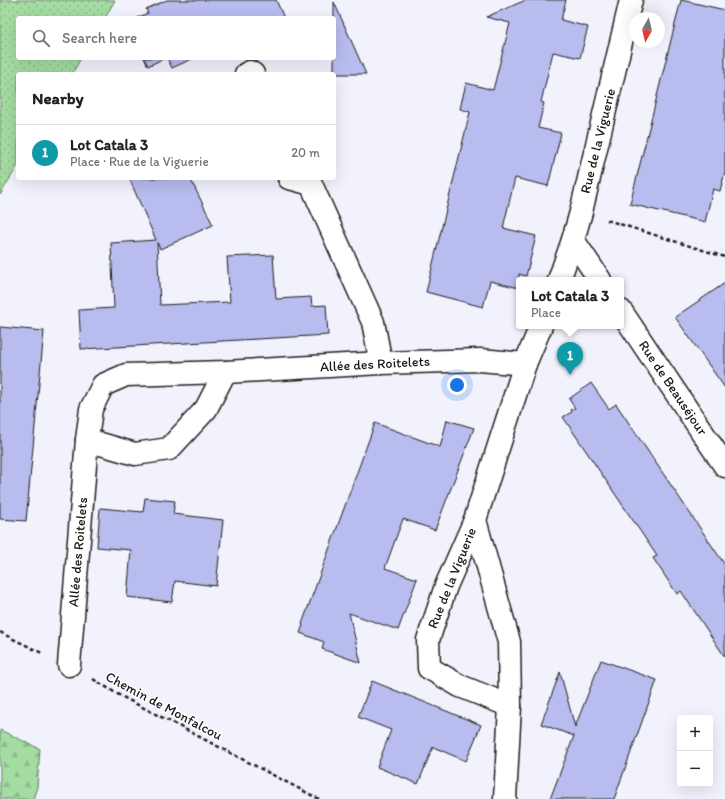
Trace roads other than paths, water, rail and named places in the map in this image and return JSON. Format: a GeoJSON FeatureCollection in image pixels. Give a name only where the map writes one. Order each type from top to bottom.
{"type":"FeatureCollection","features":[{"type":"Feature","properties":{"kind":"street","name":"Rue de la Viguerie"},"geometry":{"type":"LineString","coordinates":[[560,277],[581,212],[632,0]]}},
{"type":"Feature","properties":{"kind":"street"},"geometry":{"type":"LineString","coordinates":[[310,181],[373,322],[381,363]]}},
{"type":"Feature","properties":{"kind":"street"},"geometry":{"type":"LineString","coordinates":[[573,240],[598,277]]}},
{"type":"Feature","properties":{"kind":"street","name":"Rue de Beauséjour"},"geometry":{"type":"LineString","coordinates":[[624,315],[725,466]]}},
{"type":"Feature","properties":{"kind":"street","name":"Rue de la Viguerie"},"geometry":{"type":"LineString","coordinates":[[510,706],[460,686],[429,668],[428,640],[446,586],[475,520],[525,364],[540,329]]}},
{"type":"Feature","properties":{"kind":"street","name":"Allée des Roitelets"},"geometry":{"type":"LineString","coordinates":[[69,665],[87,440],[91,409],[102,385],[126,375],[480,360],[525,364]]}},
{"type":"Feature","properties":{"kind":"street"},"geometry":{"type":"LineString","coordinates":[[87,440],[135,454],[169,449],[206,409],[225,372]]}},
{"type":"Feature","properties":{"kind":"street","name":"Rue de la Viguerie"},"geometry":{"type":"LineString","coordinates":[[475,520],[509,642],[510,706],[505,799]]}},
{"type":"Feature","properties":{"kind":"place","name":"Lot Catala 3"},"geometry":{"type":"Point","coordinates":[570,375]}}]}
